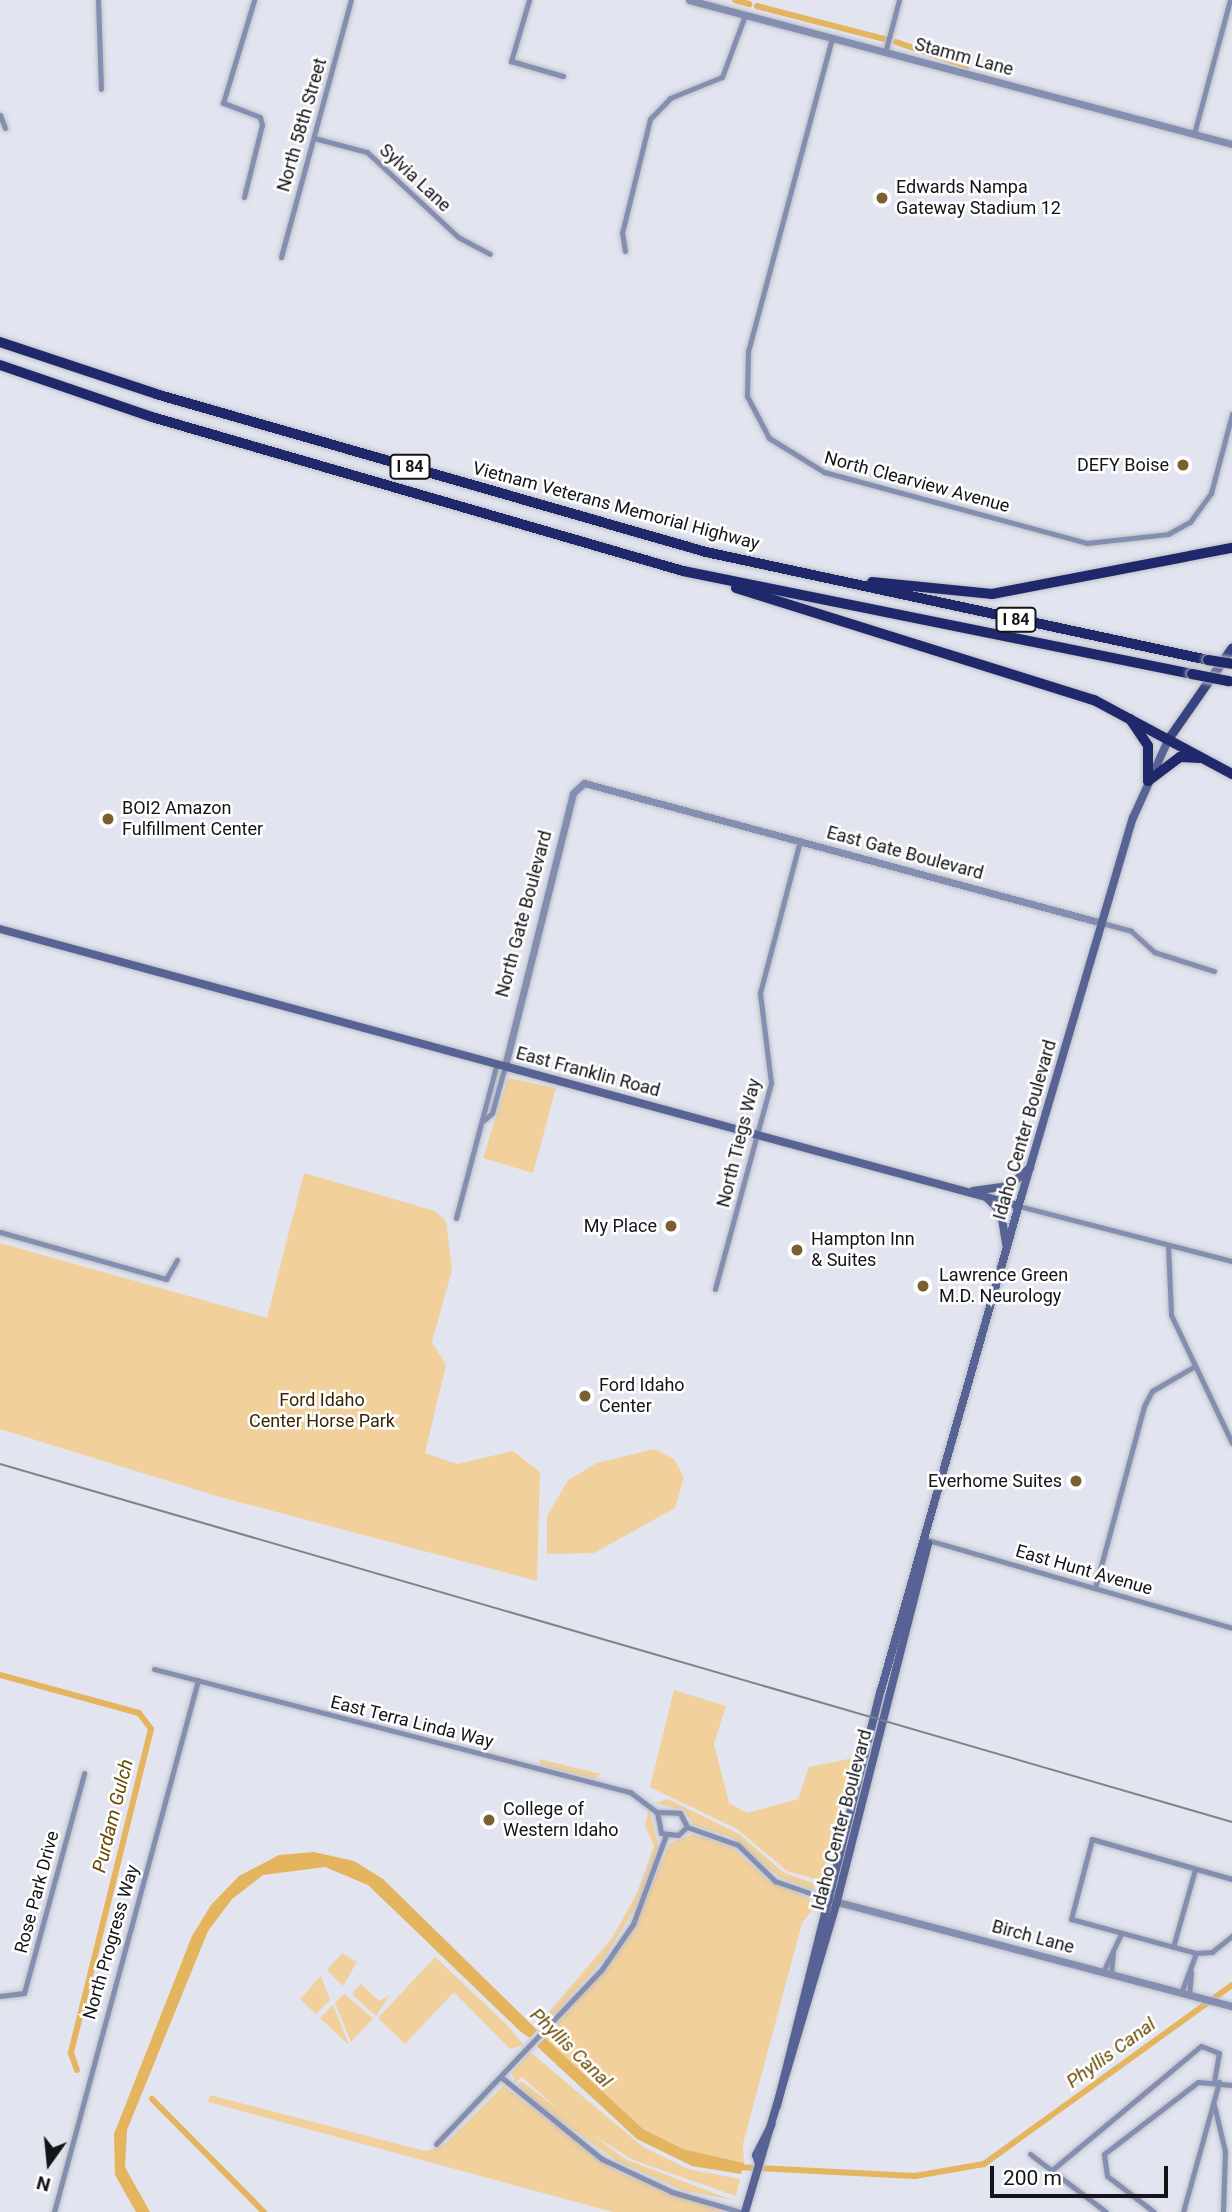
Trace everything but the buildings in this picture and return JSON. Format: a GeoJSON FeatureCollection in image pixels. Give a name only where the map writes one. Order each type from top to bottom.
{"type":"FeatureCollection","features":[{"type":"Feature","properties":{"kind":"highway","name":"Vietnam Veterans Memorial Highway"},"geometry":{"type":"LineString","coordinates":[[0,342],[156,394],[680,544],[824,578],[1232,664]]}},
{"type":"Feature","properties":{"kind":"highway","name":"I 84"},"geometry":{"type":"LineString","coordinates":[[0,365],[152,417],[683,571],[1231,681]]}},
{"type":"Feature","properties":{"kind":"highway"},"geometry":{"type":"LineString","coordinates":[[824,578],[992,594],[1229,551]]}},
{"type":"Feature","properties":{"kind":"highway"},"geometry":{"type":"LineString","coordinates":[[683,571],[1120,710],[1170,736],[1232,774]]}},
{"type":"Feature","properties":{"kind":"highway"},"geometry":{"type":"LineString","coordinates":[[1120,710],[1146,741],[1148,780]]}},
{"type":"Feature","properties":{"kind":"highway"},"geometry":{"type":"LineString","coordinates":[[1148,780],[1180,757],[1207,761]]}},
{"type":"Feature","properties":{"kind":"main road"},"geometry":{"type":"LineString","coordinates":[[1170,736],[1232,646]]}},
{"type":"Feature","properties":{"kind":"main road","name":"Idaho Center Boulevard"},"geometry":{"type":"LineString","coordinates":[[777,2106],[827,1899],[1019,1206],[1102,923],[1148,780],[1170,736]]}},
{"type":"Feature","properties":{"kind":"main road","name":"East Franklin Road"},"geometry":{"type":"LineString","coordinates":[[0,929],[1019,1206]]}},
{"type":"Feature","properties":{"kind":"main road"},"geometry":{"type":"LineString","coordinates":[[970,1192],[1009,1186],[1030,1168]]}},
{"type":"Feature","properties":{"kind":"main road"},"geometry":{"type":"LineString","coordinates":[[985,1196],[1002,1212],[1007,1250]]}},
{"type":"Feature","properties":{"kind":"main road","name":"Idaho Center Boulevard"},"geometry":{"type":"LineString","coordinates":[[743,2212],[760,2164],[837,1901],[928,1560],[928,1540]]}},
{"type":"Feature","properties":{"kind":"street"},"geometry":{"type":"LineString","coordinates":[[98,0],[100,89]]}},
{"type":"Feature","properties":{"kind":"street"},"geometry":{"type":"LineString","coordinates":[[244,197],[262,125],[260,117],[223,103],[254,0]]}},
{"type":"Feature","properties":{"kind":"street","name":"North 58th Street"},"geometry":{"type":"LineString","coordinates":[[281,257],[351,0]]}},
{"type":"Feature","properties":{"kind":"street"},"geometry":{"type":"LineString","coordinates":[[529,0],[511,61],[564,76]]}},
{"type":"Feature","properties":{"kind":"street","name":"Stamm Lane"},"geometry":{"type":"LineString","coordinates":[[689,0],[1232,144]]}},
{"type":"Feature","properties":{"kind":"street"},"geometry":{"type":"LineString","coordinates":[[885,53],[899,0]]}},
{"type":"Feature","properties":{"kind":"street"},"geometry":{"type":"LineString","coordinates":[[1194,134],[1230,0]]}},
{"type":"Feature","properties":{"kind":"street"},"geometry":{"type":"LineString","coordinates":[[625,251],[622,233],[653,112],[676,94],[722,77],[746,15]]}},
{"type":"Feature","properties":{"kind":"street","name":"North Clearview Avenue"},"geometry":{"type":"LineString","coordinates":[[832,38],[748,352],[747,396],[769,438],[824,472],[1087,543],[1168,534],[1190,522],[1211,493],[1232,414]]}},
{"type":"Feature","properties":{"kind":"street"},"geometry":{"type":"LineString","coordinates":[[0,116],[5,128]]}},
{"type":"Feature","properties":{"kind":"street","name":"Sylvia Lane"},"geometry":{"type":"LineString","coordinates":[[314,138],[368,152],[458,237],[490,254]]}},
{"type":"Feature","properties":{"kind":"street","name":"East Gate Boulevard"},"geometry":{"type":"LineString","coordinates":[[580,784],[800,840],[1131,931],[1154,952],[1214,971]]}},
{"type":"Feature","properties":{"kind":"street","name":"North Gate Boulevard"},"geometry":{"type":"LineString","coordinates":[[501,1065],[580,784]]}},
{"type":"Feature","properties":{"kind":"street","name":"North Tiegs Way"},"geometry":{"type":"LineString","coordinates":[[715,1289],[758,1135],[771,1075],[760,993],[800,840]]}},
{"type":"Feature","properties":{"kind":"street"},"geometry":{"type":"LineString","coordinates":[[456,1218],[484,1120],[492,1113],[501,1065]]}},
{"type":"Feature","properties":{"kind":"street","name":"East Franklin Road"},"geometry":{"type":"LineString","coordinates":[[1019,1206],[1232,1261]]}},
{"type":"Feature","properties":{"kind":"street"},"geometry":{"type":"LineString","coordinates":[[0,1232],[158,1278],[172,1276],[177,1260]]}},
{"type":"Feature","properties":{"kind":"street"},"geometry":{"type":"LineString","coordinates":[[1168,1245],[1167,1298],[1195,1366],[1232,1443]]}},
{"type":"Feature","properties":{"kind":"street"},"geometry":{"type":"LineString","coordinates":[[1095,1588],[1144,1406],[1152,1391],[1195,1366]]}},
{"type":"Feature","properties":{"kind":"street","name":"East Hunt Avenue"},"geometry":{"type":"LineString","coordinates":[[928,1540],[1232,1628]]}},
{"type":"Feature","properties":{"kind":"street","name":"East Terra Linda Way"},"geometry":{"type":"LineString","coordinates":[[154,1669],[629,1792],[657,1812],[680,1813],[687,1827]]}},
{"type":"Feature","properties":{"kind":"street","name":"North Progress Way"},"geometry":{"type":"LineString","coordinates":[[54,2212],[198,1680]]}},
{"type":"Feature","properties":{"kind":"street","name":"Rose Park Drive"},"geometry":{"type":"LineString","coordinates":[[0,1996],[24,1993],[84,1773]]}},
{"type":"Feature","properties":{"kind":"street"},"geometry":{"type":"LineString","coordinates":[[657,1812],[655,1825],[666,1835]]}},
{"type":"Feature","properties":{"kind":"street"},"geometry":{"type":"LineString","coordinates":[[436,2144],[543,2033],[632,1924],[666,1835],[687,1827],[738,1845],[775,1881],[827,1899]]}},
{"type":"Feature","properties":{"kind":"street"},"geometry":{"type":"LineString","coordinates":[[1232,1878],[1092,1839],[1071,1919],[1196,1953],[1212,1952],[1232,1936]]}},
{"type":"Feature","properties":{"kind":"street"},"geometry":{"type":"LineString","coordinates":[[1173,1947],[1195,1869]]}},
{"type":"Feature","properties":{"kind":"street","name":"Birch Lane"},"geometry":{"type":"LineString","coordinates":[[827,1899],[1232,2006]]}},
{"type":"Feature","properties":{"kind":"street"},"geometry":{"type":"LineString","coordinates":[[1107,1973],[1121,1934]]}},
{"type":"Feature","properties":{"kind":"street"},"geometry":{"type":"LineString","coordinates":[[1185,1994],[1196,1953]]}},
{"type":"Feature","properties":{"kind":"street"},"geometry":{"type":"LineString","coordinates":[[1052,2170],[1202,2046],[1219,2053],[1217,2081],[1214,2104],[1184,2212]]}},
{"type":"Feature","properties":{"kind":"street"},"geometry":{"type":"LineString","coordinates":[[502,2077],[602,2159],[672,2192],[743,2212]]}},
{"type":"Feature","properties":{"kind":"street"},"geometry":{"type":"LineString","coordinates":[[1154,2212],[1107,2176],[1104,2154],[1198,2082],[1217,2081],[1232,2085]]}},
{"type":"Feature","properties":{"kind":"street"},"geometry":{"type":"LineString","coordinates":[[1214,2104],[1225,2151],[1223,2212]]}},
{"type":"Feature","properties":{"kind":"street"},"geometry":{"type":"LineString","coordinates":[[1030,2154],[1106,2212]]}},
{"type":"Feature","properties":{"kind":"green space"},"geometry":{"type":"Polygon","coordinates":[[[508,1078],[556,1088],[533,1173],[483,1158],[508,1078]]]}},
{"type":"Feature","properties":{"kind":"green space","name":"Ford Idaho Center Horse Park"},"geometry":{"type":"Polygon","coordinates":[[[304,1173],[435,1211],[446,1221],[452,1270],[432,1342],[446,1365],[425,1453],[457,1464],[513,1451],[540,1472],[537,1581],[220,1497],[0,1429],[0,1243],[267,1318],[304,1173]]]}},
{"type":"Feature","properties":{"kind":"green space"},"geometry":{"type":"Polygon","coordinates":[[[654,1449],[674,1459],[684,1477],[675,1508],[594,1553],[547,1554],[547,1516],[568,1480],[597,1463],[654,1449]]]}},
{"type":"Feature","properties":{"kind":"green space"},"geometry":{"type":"Polygon","coordinates":[[[674,1690],[726,1706],[714,1744],[729,1803],[747,1813],[798,1799],[809,1767],[853,1758],[821,1881],[787,1871],[737,1829],[650,1787],[674,1690]]]}},
{"type":"Feature","properties":{"kind":"green space"},"geometry":{"type":"Polygon","coordinates":[[[539,1759],[601,1774],[594,1779],[541,1765],[539,1759]]]}},
{"type":"Feature","properties":{"kind":"green space"},"geometry":{"type":"Polygon","coordinates":[[[668,1799],[739,1834],[783,1872],[815,1884],[813,1890],[779,1877],[731,1837],[694,1825],[684,1810],[655,1803],[668,1799]]]}},
{"type":"Feature","properties":{"kind":"green space"},"geometry":{"type":"Polygon","coordinates":[[[649,1809],[659,1848],[637,1905],[604,1959],[544,2026],[548,2013],[612,1938],[637,1893],[654,1846],[645,1825],[649,1809]]]}},
{"type":"Feature","properties":{"kind":"green space"},"geometry":{"type":"Polygon","coordinates":[[[694,1834],[733,1848],[768,1880],[808,1898],[814,1908],[802,1923],[743,2144],[744,2163],[683,2149],[643,2129],[545,2038],[628,1940],[670,1843],[694,1834]]]}},
{"type":"Feature","properties":{"kind":"green space"},"geometry":{"type":"Polygon","coordinates":[[[342,1953],[357,1962],[343,1986],[327,1970],[342,1953]]]}},
{"type":"Feature","properties":{"kind":"green space"},"geometry":{"type":"Polygon","coordinates":[[[435,1957],[506,2024],[524,2045],[510,2049],[454,1992],[405,2044],[378,2018],[435,1957]]]}},
{"type":"Feature","properties":{"kind":"green space"},"geometry":{"type":"Polygon","coordinates":[[[321,1976],[330,2000],[316,2014],[300,1999],[321,1976]]]}},
{"type":"Feature","properties":{"kind":"green space"},"geometry":{"type":"Polygon","coordinates":[[[361,1984],[379,2001],[389,1996],[376,2016],[352,1994],[361,1984]]]}},
{"type":"Feature","properties":{"kind":"green space"},"geometry":{"type":"Polygon","coordinates":[[[344,1994],[373,2018],[351,2042],[335,2003],[344,1994]]]}},
{"type":"Feature","properties":{"kind":"green space"},"geometry":{"type":"Polygon","coordinates":[[[333,2005],[349,2045],[320,2018],[333,2005]]]}},
{"type":"Feature","properties":{"kind":"green space"},"geometry":{"type":"Polygon","coordinates":[[[530,2052],[643,2147],[688,2169],[740,2179],[736,2196],[633,2160],[574,2123],[522,2077],[515,2083],[512,2073],[530,2052]]]}},
{"type":"Feature","properties":{"kind":"green space"},"geometry":{"type":"Polygon","coordinates":[[[521,2081],[625,2159],[732,2200],[682,2190],[617,2161],[539,2105],[518,2085],[521,2081]]]}},
{"type":"Feature","properties":{"kind":"green space"},"geometry":{"type":"Polygon","coordinates":[[[503,2086],[618,2172],[725,2212],[613,2212],[208,2102],[210,2095],[425,2151],[444,2145],[503,2086]]]}},
{"type":"Feature","properties":{"kind":"shaded area"},"geometry":{"type":"Polygon","coordinates":[[[314,1852],[354,1861],[383,1879],[537,2030],[530,2038],[521,2032],[368,1885],[325,1867],[263,1875],[232,1899],[208,1931],[127,2130],[125,2167],[150,2212],[136,2212],[115,2175],[114,2134],[192,1936],[211,1905],[239,1876],[279,1855],[314,1852]]]}},
{"type":"Feature","properties":{"kind":"shaded area"},"geometry":{"type":"Polygon","coordinates":[[[545,2038],[643,2129],[683,2149],[744,2163],[741,2174],[692,2166],[637,2139],[537,2046],[545,2038]]]}},
{"type":"Feature","properties":{"kind":"waterway"},"geometry":{"type":"LineString","coordinates":[[735,0],[749,4]]}},
{"type":"Feature","properties":{"kind":"waterway"},"geometry":{"type":"LineString","coordinates":[[757,6],[888,40]]}},
{"type":"Feature","properties":{"kind":"waterway"},"geometry":{"type":"LineString","coordinates":[[896,42],[967,66]]}},
{"type":"Feature","properties":{"kind":"waterway","name":"Purdam Gulch"},"geometry":{"type":"LineString","coordinates":[[0,1675],[139,1713],[151,1729],[71,2053],[77,2070]]}},
{"type":"Feature","properties":{"kind":"waterway","name":"Phyllis Canal"},"geometry":{"type":"LineString","coordinates":[[736,2167],[915,2176],[984,2164],[1232,1985]]}},
{"type":"Feature","properties":{"kind":"waterway","name":"Purdam Gulch"},"geometry":{"type":"LineString","coordinates":[[152,2099],[264,2212]]}},
{"type":"Feature","properties":{"kind":"railway"},"geometry":{"type":"LineString","coordinates":[[0,1464],[1232,1822]]}},
{"type":"Feature","properties":{"kind":"place","name":"Edwards Nampa Gateway Stadium 12"},"geometry":{"type":"Point","coordinates":[882,198]}},
{"type":"Feature","properties":{"kind":"place","name":"DEFY Boise"},"geometry":{"type":"Point","coordinates":[1183,465]}},
{"type":"Feature","properties":{"kind":"place","name":"BOI2 Amazon Fulfillment Center"},"geometry":{"type":"Point","coordinates":[108,819]}},
{"type":"Feature","properties":{"kind":"place","name":"My Place"},"geometry":{"type":"Point","coordinates":[671,1226]}},
{"type":"Feature","properties":{"kind":"place","name":"Hampton Inn & Suites"},"geometry":{"type":"Point","coordinates":[797,1250]}},
{"type":"Feature","properties":{"kind":"place","name":"Lawrence Green M.D. Neurology"},"geometry":{"type":"Point","coordinates":[923,1286]}},
{"type":"Feature","properties":{"kind":"place","name":"Ford Idaho Center"},"geometry":{"type":"Point","coordinates":[585,1396]}},
{"type":"Feature","properties":{"kind":"place","name":"Everhome Suites"},"geometry":{"type":"Point","coordinates":[1076,1481]}},
{"type":"Feature","properties":{"kind":"place","name":"College of Western Idaho"},"geometry":{"type":"Point","coordinates":[489,1820]}}]}
